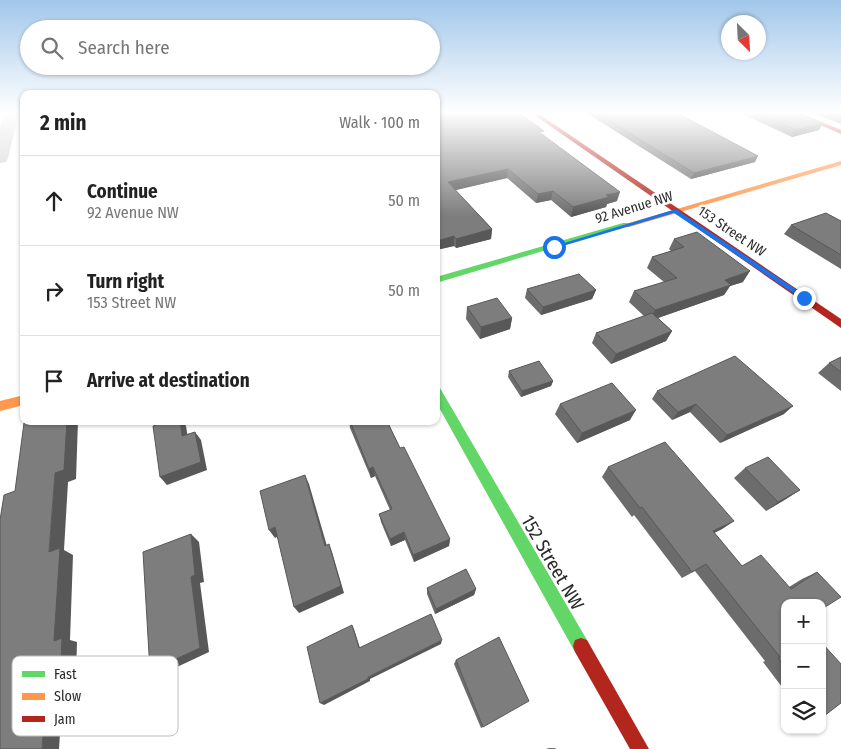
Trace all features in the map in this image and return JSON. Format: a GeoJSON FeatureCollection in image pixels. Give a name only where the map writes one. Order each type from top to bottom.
{"type":"FeatureCollection","features":[{"type":"Feature","properties":{"kind":"street","name":"153 Street NW"},"geometry":{"type":"LineString","coordinates":[[583,147],[841,324]]}},
{"type":"Feature","properties":{"kind":"street","name":"92 Avenue NW"},"geometry":{"type":"LineString","coordinates":[[440,279],[841,163]]}},
{"type":"Feature","properties":{"kind":"street","name":"152 Street NW"},"geometry":{"type":"LineString","coordinates":[[440,398],[640,749]]}},
{"type":"Feature","properties":{"kind":"street"},"geometry":{"type":"LineString","coordinates":[[0,406],[20,401]]}},
{"type":"Feature","properties":{"kind":"building"},"geometry":{"type":"Polygon","coordinates":[[[440,147],[559,147],[620,192],[573,207],[553,191],[538,194],[508,169],[448,182],[492,229],[456,239],[454,236],[440,240],[440,147]]]}},
{"type":"Feature","properties":{"kind":"building"},"geometry":{"type":"Polygon","coordinates":[[[652,147],[741,147],[758,156],[694,173],[652,147]]]}},
{"type":"Feature","properties":{"kind":"building"},"geometry":{"type":"Polygon","coordinates":[[[826,213],[841,221],[841,255],[791,225],[826,213]]]}},
{"type":"Feature","properties":{"kind":"building"},"geometry":{"type":"Polygon","coordinates":[[[697,232],[750,271],[725,280],[731,285],[655,310],[634,291],[677,278],[652,257],[684,247],[674,239],[697,232]]]}},
{"type":"Feature","properties":{"kind":"building"},"geometry":{"type":"Polygon","coordinates":[[[579,274],[596,290],[543,307],[527,289],[579,274]]]}},
{"type":"Feature","properties":{"kind":"building"},"geometry":{"type":"Polygon","coordinates":[[[497,298],[512,318],[481,327],[467,307],[497,298]]]}},
{"type":"Feature","properties":{"kind":"building"},"geometry":{"type":"Polygon","coordinates":[[[652,313],[672,331],[616,354],[596,333],[652,313]]]}},
{"type":"Feature","properties":{"kind":"building"},"geometry":{"type":"Polygon","coordinates":[[[735,356],[793,406],[727,435],[696,404],[678,412],[657,391],[735,356]]]}},
{"type":"Feature","properties":{"kind":"building"},"geometry":{"type":"Polygon","coordinates":[[[841,357],[841,372],[829,363],[841,357]]]}},
{"type":"Feature","properties":{"kind":"building"},"geometry":{"type":"Polygon","coordinates":[[[539,361],[553,381],[522,391],[509,371],[539,361]]]}},
{"type":"Feature","properties":{"kind":"building"},"geometry":{"type":"Polygon","coordinates":[[[612,383],[636,410],[582,433],[560,404],[612,383]]]}},
{"type":"Feature","properties":{"kind":"building"},"geometry":{"type":"Polygon","coordinates":[[[24,425],[67,425],[64,470],[55,473],[49,552],[60,548],[54,641],[62,638],[61,656],[12,656],[12,736],[43,736],[42,749],[0,749],[0,520],[4,495],[15,491],[24,425]]]}},
{"type":"Feature","properties":{"kind":"building"},"geometry":{"type":"Polygon","coordinates":[[[181,425],[182,436],[195,432],[201,462],[160,477],[153,426],[181,425]]]}},
{"type":"Feature","properties":{"kind":"building"},"geometry":{"type":"Polygon","coordinates":[[[352,425],[389,425],[400,448],[404,447],[450,539],[413,555],[404,532],[390,539],[379,514],[392,509],[373,467],[369,469],[352,425]]]}},
{"type":"Feature","properties":{"kind":"building"},"geometry":{"type":"Polygon","coordinates":[[[665,442],[734,521],[713,531],[742,566],[761,555],[791,589],[817,572],[841,597],[826,606],[826,599],[781,599],[781,662],[778,658],[780,657],[706,564],[692,572],[642,507],[640,508],[608,467],[665,442]]]}},
{"type":"Feature","properties":{"kind":"building"},"geometry":{"type":"Polygon","coordinates":[[[768,457],[800,490],[778,502],[745,468],[768,457]]]}},
{"type":"Feature","properties":{"kind":"building"},"geometry":{"type":"Polygon","coordinates":[[[305,475],[325,546],[329,544],[341,586],[294,607],[275,527],[269,530],[260,491],[305,475]]]}},
{"type":"Feature","properties":{"kind":"building"},"geometry":{"type":"Polygon","coordinates":[[[191,534],[195,575],[191,577],[200,648],[178,658],[178,656],[149,656],[143,552],[191,534]]]}},
{"type":"Feature","properties":{"kind":"building"},"geometry":{"type":"Polygon","coordinates":[[[466,569],[476,589],[436,609],[427,588],[466,569]]]}},
{"type":"Feature","properties":{"kind":"building"},"geometry":{"type":"Polygon","coordinates":[[[431,614],[442,640],[320,703],[307,647],[352,625],[359,648],[431,614]]]}},
{"type":"Feature","properties":{"kind":"building"},"geometry":{"type":"Polygon","coordinates":[[[499,637],[529,701],[483,727],[456,660],[499,637]]]}},
{"type":"Feature","properties":{"kind":"building"},"geometry":{"type":"Polygon","coordinates":[[[826,647],[841,664],[841,703],[826,714],[826,647]]]}},
{"type":"Feature","properties":{"kind":"traffic: fast"},"geometry":{"type":"LineString","coordinates":[[440,279],[626,225]]}},
{"type":"Feature","properties":{"kind":"traffic: fast"},"geometry":{"type":"LineString","coordinates":[[440,398],[581,646]]}},
{"type":"Feature","properties":{"kind":"traffic: slow"},"geometry":{"type":"LineString","coordinates":[[626,225],[841,163]]}},
{"type":"Feature","properties":{"kind":"traffic: slow"},"geometry":{"type":"LineString","coordinates":[[0,406],[20,401]]}},
{"type":"Feature","properties":{"kind":"traffic: jam"},"geometry":{"type":"LineString","coordinates":[[584,147],[841,324]]}},
{"type":"Feature","properties":{"kind":"traffic: jam"},"geometry":{"type":"LineString","coordinates":[[581,646],[640,749]]}},
{"type":"Feature","properties":{"kind":"route"},"geometry":{"type":"LineString","coordinates":[[554,247],[675,211],[804,298]]}}]}
